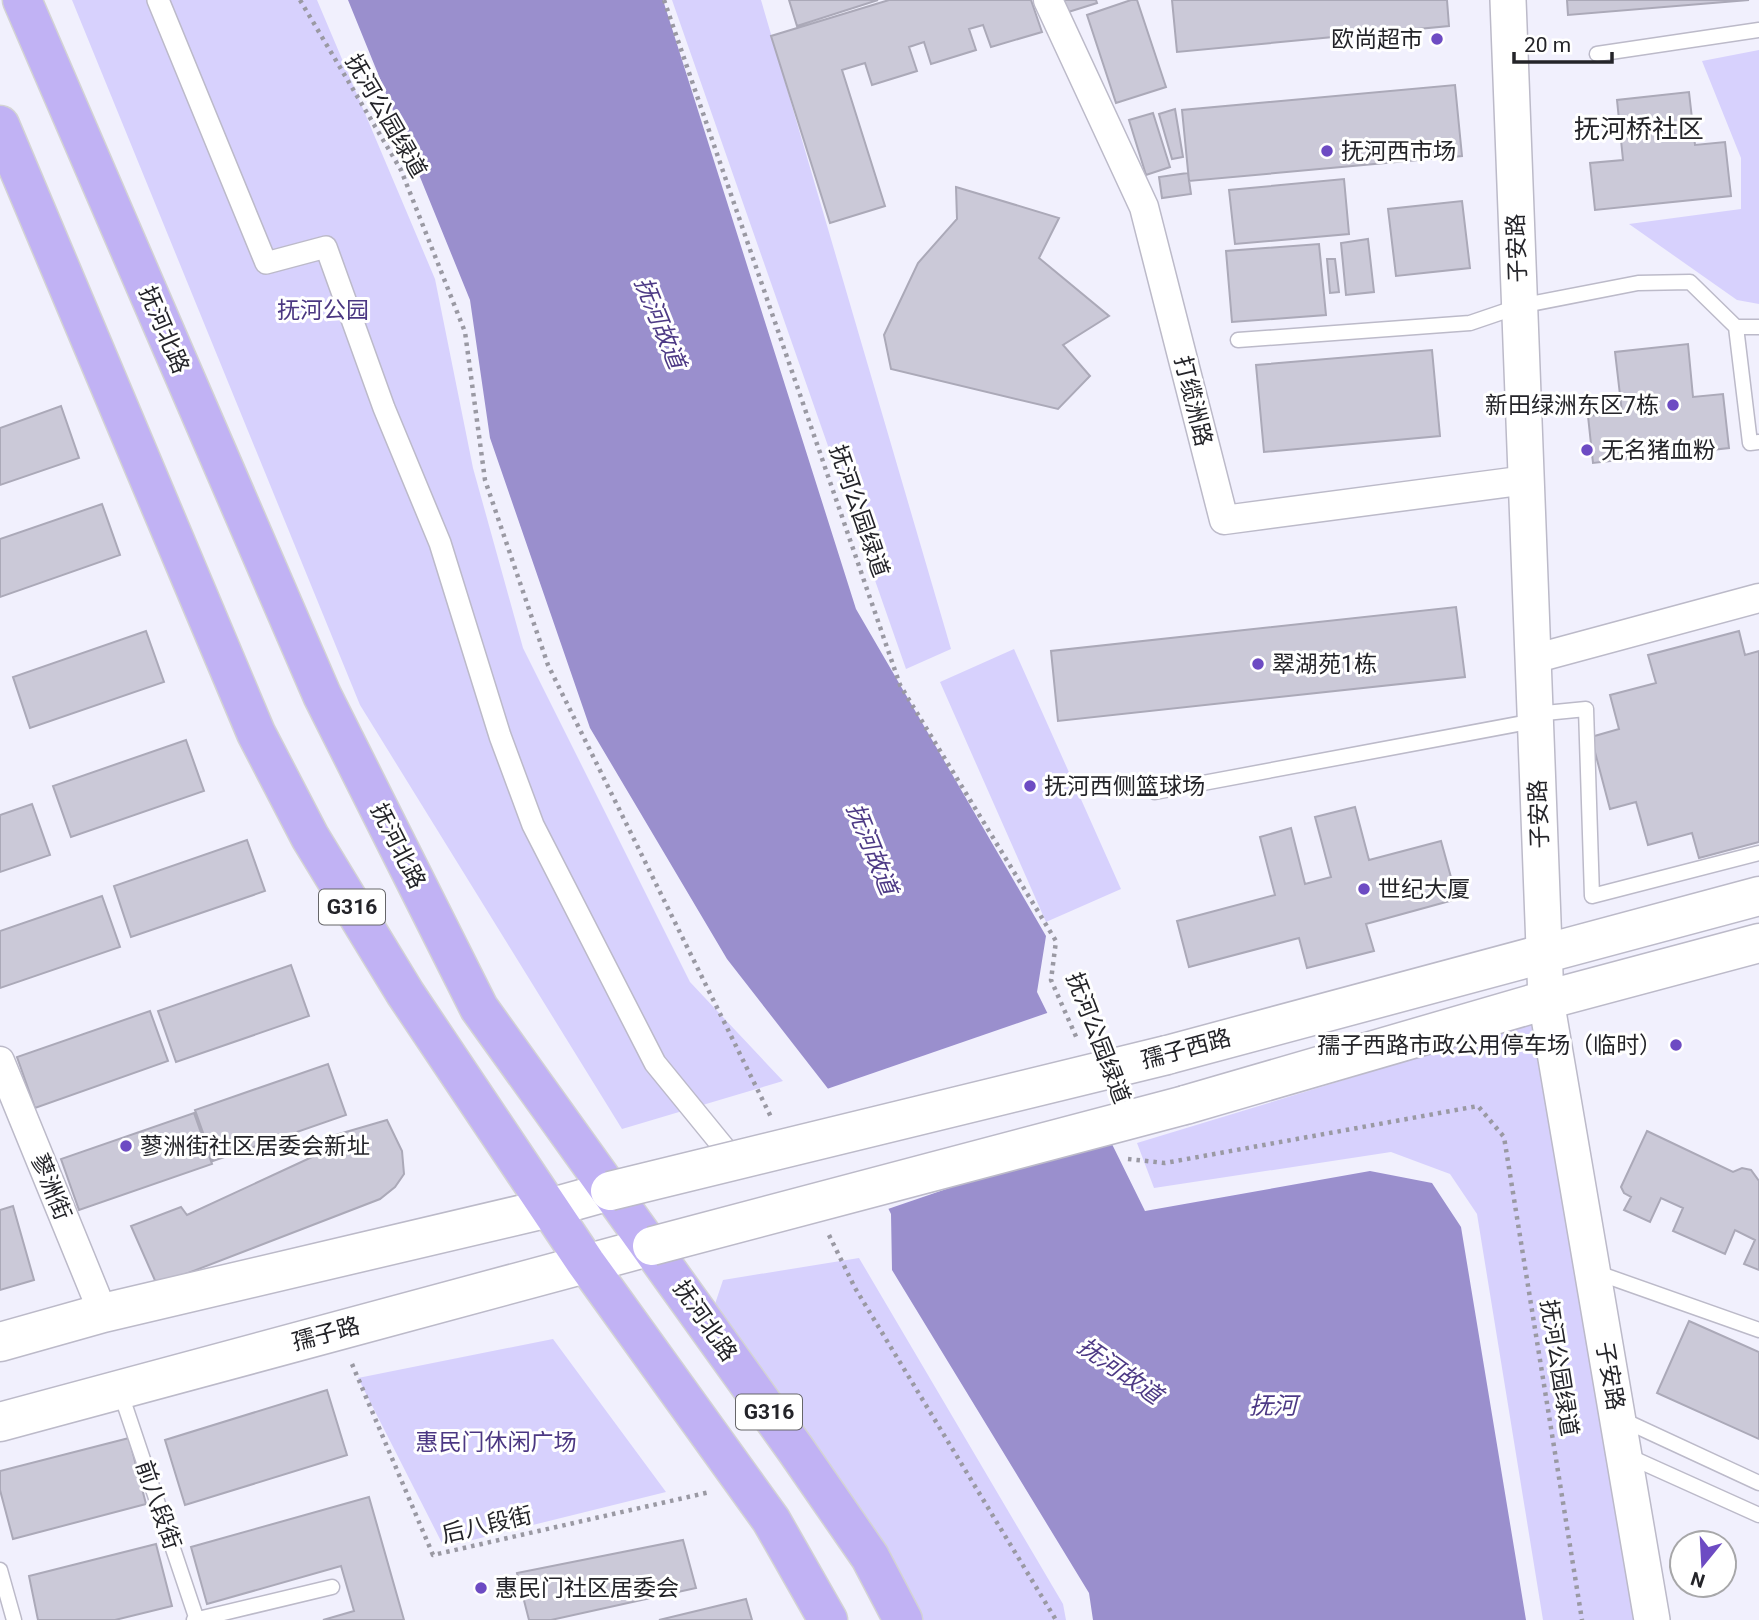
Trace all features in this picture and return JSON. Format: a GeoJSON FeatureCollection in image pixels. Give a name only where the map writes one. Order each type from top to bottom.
{"type":"FeatureCollection","features":[{"type":"Feature","properties":{"kind":"main road","name":"抚河北路"},"geometry":{"type":"LineString","coordinates":[[22,0],[328,707],[479,1008],[652,1245],[870,1557],[903,1620]]}},
{"type":"Feature","properties":{"kind":"main road","name":"G316"},"geometry":{"type":"LineString","coordinates":[[0,125],[256,733],[310,837],[405,993],[586,1263],[771,1520],[828,1620]]}},
{"type":"Feature","properties":{"kind":"main road","name":"孺子西路"},"geometry":{"type":"LineString","coordinates":[[610,1191],[1167,1055],[1759,895]]}},
{"type":"Feature","properties":{"kind":"main road"},"geometry":{"type":"LineString","coordinates":[[652,1245],[1185,1105],[1546,1000],[1759,943]]}},
{"type":"Feature","properties":{"kind":"main road"},"geometry":{"type":"LineString","coordinates":[[0,1342],[103,1312],[549,1208],[610,1191]]}},
{"type":"Feature","properties":{"kind":"main road","name":"孺子路"},"geometry":{"type":"LineString","coordinates":[[0,1422],[652,1245]]}},
{"type":"Feature","properties":{"kind":"street"},"geometry":{"type":"LineString","coordinates":[[158,0],[266,262],[326,247],[384,408],[440,543],[500,736],[533,825],[655,1063],[726,1150]]}},
{"type":"Feature","properties":{"kind":"street","name":"打缆洲路"},"geometry":{"type":"LineString","coordinates":[[1048,0],[1144,207],[1224,520],[1527,480]]}},
{"type":"Feature","properties":{"kind":"street","name":"子安路"},"geometry":{"type":"LineString","coordinates":[[1508,0],[1546,1000],[1652,1620]]}},
{"type":"Feature","properties":{"kind":"street"},"geometry":{"type":"LineString","coordinates":[[1533,659],[1759,598]]}},
{"type":"Feature","properties":{"kind":"street","name":"蓼洲街"},"geometry":{"type":"LineString","coordinates":[[0,1060],[103,1312]]}},
{"type":"Feature","properties":{"kind":"lane"},"geometry":{"type":"LineString","coordinates":[[1597,54],[1759,30]]}},
{"type":"Feature","properties":{"kind":"lane"},"geometry":{"type":"LineString","coordinates":[[1238,341],[1471,323],[1520,306],[1638,283],[1690,282],[1736,327],[1751,443],[1759,442]]}},
{"type":"Feature","properties":{"kind":"lane"},"geometry":{"type":"LineString","coordinates":[[1736,327],[1759,327]]}},
{"type":"Feature","properties":{"kind":"lane"},"geometry":{"type":"LineString","coordinates":[[1155,792],[1586,709],[1592,896],[1759,853]]}},
{"type":"Feature","properties":{"kind":"lane"},"geometry":{"type":"LineString","coordinates":[[1592,1271],[1759,1330]]}},
{"type":"Feature","properties":{"kind":"lane","name":"前八段街"},"geometry":{"type":"LineString","coordinates":[[120,1390],[196,1620]]}},
{"type":"Feature","properties":{"kind":"lane"},"geometry":{"type":"LineString","coordinates":[[1617,1417],[1759,1483]]}},
{"type":"Feature","properties":{"kind":"lane"},"geometry":{"type":"LineString","coordinates":[[1624,1454],[1759,1515]]}},
{"type":"Feature","properties":{"kind":"lane"},"geometry":{"type":"LineString","coordinates":[[0,1570],[14,1620]]}},
{"type":"Feature","properties":{"kind":"lane"},"geometry":{"type":"LineString","coordinates":[[196,1620],[332,1587]]}},
{"type":"Feature","properties":{"kind":"path","name":"抚河公园绿道"},"geometry":{"type":"LineString","coordinates":[[300,0],[401,170],[465,332],[485,480],[548,665],[776,1128]]}},
{"type":"Feature","properties":{"kind":"path","name":"抚河公园绿道"},"geometry":{"type":"LineString","coordinates":[[664,0],[900,685],[1056,941],[1051,980],[1079,1044]]}},
{"type":"Feature","properties":{"kind":"path","name":"抚河公园绿道"},"geometry":{"type":"LineString","coordinates":[[1123,1146],[1128,1159],[1165,1163],[1478,1107],[1504,1137],[1582,1620]]}},
{"type":"Feature","properties":{"kind":"path"},"geometry":{"type":"LineString","coordinates":[[825,1227],[855,1288],[1056,1620]]}},
{"type":"Feature","properties":{"kind":"path","name":"后八段街"},"geometry":{"type":"LineString","coordinates":[[338,1331],[433,1555],[745,1485]]}},
{"type":"Feature","properties":{"kind":"green space","name":"抚河公园"},"geometry":{"type":"Polygon","coordinates":[[[72,0],[317,0],[435,279],[473,468],[523,648],[690,982],[783,1081],[622,1129],[360,705],[72,0]]]}},
{"type":"Feature","properties":{"kind":"green space"},"geometry":{"type":"Polygon","coordinates":[[[672,0],[761,0],[951,649],[906,669],[672,0]]]}},
{"type":"Feature","properties":{"kind":"green space"},"geometry":{"type":"Polygon","coordinates":[[[1759,50],[1759,304],[1737,300],[1629,224],[1741,209],[1741,158],[1702,61],[1759,50]]]}},
{"type":"Feature","properties":{"kind":"green space","name":"抚河西侧篮球场"},"geometry":{"type":"Polygon","coordinates":[[[1014,649],[1121,889],[1046,922],[940,682],[1014,649]]]}},
{"type":"Feature","properties":{"kind":"green space"},"geometry":{"type":"Polygon","coordinates":[[[1531,1023],[1635,1620],[1543,1620],[1477,1214],[1450,1174],[1391,1152],[1154,1188],[1137,1143],[1531,1023]]]}},
{"type":"Feature","properties":{"kind":"green space"},"geometry":{"type":"Polygon","coordinates":[[[859,1258],[1063,1604],[1066,1620],[919,1620],[713,1310],[723,1280],[859,1258]]]}},
{"type":"Feature","properties":{"kind":"green space","name":"惠民门休闲广场"},"geometry":{"type":"Polygon","coordinates":[[[553,1339],[666,1492],[444,1547],[358,1378],[553,1339]]]}},
{"type":"Feature","properties":{"kind":"water","name":"抚河"},"geometry":{"type":"Polygon","coordinates":[[[348,0],[663,0],[856,609],[1046,936],[1037,992],[1145,1211],[1370,1171],[1432,1183],[1461,1227],[1526,1620],[1093,1620],[1089,1593],[892,1270],[891,1214],[829,1090],[727,959],[590,728],[490,438],[470,300],[348,0]]]}},
{"type":"Feature","properties":{"kind":"pier"},"geometry":{"type":"Polygon","coordinates":[[[1050,1012],[1110,1133],[885,1210],[824,1090],[1050,1012]]]}},
{"type":"Feature","properties":{"kind":"building"},"geometry":{"type":"Polygon","coordinates":[[[789,0],[878,0],[797,26],[789,0]]]}},
{"type":"Feature","properties":{"kind":"building"},"geometry":{"type":"Polygon","coordinates":[[[889,0],[1031,0],[1042,32],[991,47],[983,25],[969,29],[976,50],[931,64],[924,42],[909,47],[917,71],[872,85],[865,63],[842,70],[885,206],[830,223],[771,36],[889,0]]]}},
{"type":"Feature","properties":{"kind":"building"},"geometry":{"type":"Polygon","coordinates":[[[1058,0],[1096,0],[1097,3],[1062,14],[1058,0]]]}},
{"type":"Feature","properties":{"kind":"building"},"geometry":{"type":"Polygon","coordinates":[[[1137,0],[1166,87],[1116,103],[1087,15],[1137,0]]]}},
{"type":"Feature","properties":{"kind":"building"},"geometry":{"type":"Polygon","coordinates":[[[1172,0],[1447,0],[1449,26],[1177,52],[1172,0]]]}},
{"type":"Feature","properties":{"kind":"building"},"geometry":{"type":"Polygon","coordinates":[[[1567,0],[1749,0],[1568,15],[1567,0]]]}},
{"type":"Feature","properties":{"kind":"building"},"geometry":{"type":"Polygon","coordinates":[[[1455,85],[1462,156],[1189,181],[1182,110],[1455,85]]]}},
{"type":"Feature","properties":{"kind":"building"},"geometry":{"type":"Polygon","coordinates":[[[1689,92],[1695,145],[1725,142],[1731,196],[1595,210],[1590,163],[1623,160],[1617,100],[1689,92]]]}},
{"type":"Feature","properties":{"kind":"building"},"geometry":{"type":"Polygon","coordinates":[[[1175,109],[1183,157],[1172,159],[1159,114],[1175,109]]]}},
{"type":"Feature","properties":{"kind":"building"},"geometry":{"type":"Polygon","coordinates":[[[1153,113],[1170,167],[1146,175],[1129,120],[1153,113]]]}},
{"type":"Feature","properties":{"kind":"building"},"geometry":{"type":"Polygon","coordinates":[[[1188,173],[1191,194],[1162,198],[1159,177],[1188,173]]]}},
{"type":"Feature","properties":{"kind":"building"},"geometry":{"type":"Polygon","coordinates":[[[1344,179],[1349,234],[1235,244],[1229,190],[1344,179]]]}},
{"type":"Feature","properties":{"kind":"building"},"geometry":{"type":"Polygon","coordinates":[[[956,187],[1059,218],[1039,258],[1109,316],[1063,345],[1090,376],[1058,409],[891,369],[884,335],[918,263],[957,219],[956,187]]]}},
{"type":"Feature","properties":{"kind":"building"},"geometry":{"type":"Polygon","coordinates":[[[1462,201],[1470,268],[1396,276],[1388,209],[1462,201]]]}},
{"type":"Feature","properties":{"kind":"building"},"geometry":{"type":"Polygon","coordinates":[[[1368,239],[1374,292],[1346,295],[1341,243],[1368,239]]]}},
{"type":"Feature","properties":{"kind":"building"},"geometry":{"type":"Polygon","coordinates":[[[1319,244],[1326,315],[1232,322],[1226,251],[1319,244]]]}},
{"type":"Feature","properties":{"kind":"building"},"geometry":{"type":"Polygon","coordinates":[[[1327,259],[1335,259],[1339,292],[1330,293],[1327,259]]]}},
{"type":"Feature","properties":{"kind":"building","name":"新田绿洲东区7栋"},"geometry":{"type":"Polygon","coordinates":[[[1688,344],[1693,397],[1723,394],[1729,448],[1593,463],[1588,416],[1622,412],[1615,352],[1688,344]]]}},
{"type":"Feature","properties":{"kind":"building"},"geometry":{"type":"Polygon","coordinates":[[[1432,350],[1440,436],[1264,452],[1256,365],[1432,350]]]}},
{"type":"Feature","properties":{"kind":"building"},"geometry":{"type":"Polygon","coordinates":[[[61,406],[79,458],[0,485],[0,428],[61,406]]]}},
{"type":"Feature","properties":{"kind":"building"},"geometry":{"type":"Polygon","coordinates":[[[102,504],[120,555],[0,597],[0,539],[102,504]]]}},
{"type":"Feature","properties":{"kind":"building","name":"翠湖苑1栋"},"geometry":{"type":"Polygon","coordinates":[[[1456,607],[1465,677],[1058,721],[1051,651],[1456,607]]]}},
{"type":"Feature","properties":{"kind":"building"},"geometry":{"type":"Polygon","coordinates":[[[146,631],[164,682],[30,728],[13,677],[146,631]]]}},
{"type":"Feature","properties":{"kind":"building"},"geometry":{"type":"Polygon","coordinates":[[[1739,631],[1745,655],[1759,651],[1759,842],[1699,858],[1692,833],[1648,845],[1636,802],[1610,809],[1591,737],[1619,729],[1610,695],[1656,683],[1648,655],[1739,631]]]}},
{"type":"Feature","properties":{"kind":"building"},"geometry":{"type":"Polygon","coordinates":[[[186,740],[204,791],[71,837],[53,786],[186,740]]]}},
{"type":"Feature","properties":{"kind":"building"},"geometry":{"type":"Polygon","coordinates":[[[32,804],[50,855],[0,872],[0,815],[32,804]]]}},
{"type":"Feature","properties":{"kind":"building","name":"世纪大厦"},"geometry":{"type":"Polygon","coordinates":[[[1355,807],[1369,860],[1441,841],[1457,899],[1366,924],[1374,951],[1307,968],[1299,938],[1189,967],[1177,921],[1275,895],[1260,837],[1291,828],[1305,884],[1331,877],[1315,817],[1355,807]]]}},
{"type":"Feature","properties":{"kind":"building"},"geometry":{"type":"Polygon","coordinates":[[[247,840],[265,891],[131,937],[114,886],[247,840]]]}},
{"type":"Feature","properties":{"kind":"building"},"geometry":{"type":"Polygon","coordinates":[[[102,896],[120,947],[0,988],[0,931],[102,896]]]}},
{"type":"Feature","properties":{"kind":"building"},"geometry":{"type":"Polygon","coordinates":[[[291,965],[309,1016],[176,1062],[158,1011],[291,965]]]}},
{"type":"Feature","properties":{"kind":"building"},"geometry":{"type":"Polygon","coordinates":[[[150,1011],[168,1061],[35,1108],[17,1057],[150,1011]]]}},
{"type":"Feature","properties":{"kind":"building"},"geometry":{"type":"Polygon","coordinates":[[[328,1064],[346,1115],[213,1161],[195,1110],[328,1064]]]}},
{"type":"Feature","properties":{"kind":"building"},"geometry":{"type":"Polygon","coordinates":[[[194,1113],[212,1164],[79,1210],[61,1159],[194,1113]]]}},
{"type":"Feature","properties":{"kind":"building"},"geometry":{"type":"Polygon","coordinates":[[[387,1120],[402,1151],[404,1174],[395,1187],[380,1199],[157,1285],[131,1226],[181,1207],[187,1215],[325,1151],[325,1138],[387,1120]]]}},
{"type":"Feature","properties":{"kind":"building"},"geometry":{"type":"Polygon","coordinates":[[[1647,1131],[1733,1172],[1742,1168],[1751,1170],[1759,1181],[1759,1270],[1744,1264],[1755,1240],[1735,1230],[1725,1254],[1673,1231],[1683,1208],[1661,1198],[1650,1222],[1624,1210],[1631,1197],[1624,1193],[1621,1187],[1647,1131]]]}},
{"type":"Feature","properties":{"kind":"building"},"geometry":{"type":"Polygon","coordinates":[[[13,1206],[34,1280],[0,1290],[0,1210],[13,1206]]]}},
{"type":"Feature","properties":{"kind":"building"},"geometry":{"type":"Polygon","coordinates":[[[1689,1321],[1759,1352],[1759,1439],[1657,1393],[1689,1321]]]}},
{"type":"Feature","properties":{"kind":"building"},"geometry":{"type":"Polygon","coordinates":[[[327,1390],[347,1455],[185,1505],[165,1440],[327,1390]]]}},
{"type":"Feature","properties":{"kind":"building"},"geometry":{"type":"Polygon","coordinates":[[[129,1438],[146,1504],[13,1539],[0,1490],[0,1471],[129,1438]]]}},
{"type":"Feature","properties":{"kind":"building"},"geometry":{"type":"Polygon","coordinates":[[[369,1497],[404,1620],[323,1620],[354,1611],[341,1566],[207,1604],[191,1547],[369,1497]]]}},
{"type":"Feature","properties":{"kind":"building"},"geometry":{"type":"Polygon","coordinates":[[[683,1540],[696,1588],[551,1620],[529,1620],[517,1573],[683,1540]]]}},
{"type":"Feature","properties":{"kind":"building"},"geometry":{"type":"Polygon","coordinates":[[[156,1544],[172,1606],[115,1620],[38,1620],[29,1576],[156,1544]]]}},
{"type":"Feature","properties":{"kind":"building"},"geometry":{"type":"Polygon","coordinates":[[[746,1599],[752,1620],[659,1620],[746,1599]]]}},
{"type":"Feature","properties":{"kind":"place","name":"欧尚超市"},"geometry":{"type":"Point","coordinates":[1437,39]}},
{"type":"Feature","properties":{"kind":"place","name":"抚河西市场"},"geometry":{"type":"Point","coordinates":[1327,151]}},
{"type":"Feature","properties":{"kind":"place","name":"新田绿洲东区7栋"},"geometry":{"type":"Point","coordinates":[1673,405]}},
{"type":"Feature","properties":{"kind":"place","name":"无名猪血粉"},"geometry":{"type":"Point","coordinates":[1587,450]}},
{"type":"Feature","properties":{"kind":"place","name":"翠湖苑1栋"},"geometry":{"type":"Point","coordinates":[1258,664]}},
{"type":"Feature","properties":{"kind":"place","name":"抚河西侧篮球场"},"geometry":{"type":"Point","coordinates":[1030,786]}},
{"type":"Feature","properties":{"kind":"place","name":"世纪大厦"},"geometry":{"type":"Point","coordinates":[1364,889]}},
{"type":"Feature","properties":{"kind":"place","name":"孺子西路市政公用停车场（临时）"},"geometry":{"type":"Point","coordinates":[1676,1045]}},
{"type":"Feature","properties":{"kind":"place","name":"蓼洲街社区居委会新址"},"geometry":{"type":"Point","coordinates":[126,1146]}},
{"type":"Feature","properties":{"kind":"place","name":"惠民门社区居委会"},"geometry":{"type":"Point","coordinates":[481,1588]}},
{"type":"Feature","properties":{"kind":"district","name":"抚河桥社区"},"geometry":{"type":"Point","coordinates":[1639,129]}},
{"type":"Feature","properties":{"kind":"water label","name":"抚河故道"},"geometry":{"type":"Point","coordinates":[660,323]}},
{"type":"Feature","properties":{"kind":"water label","name":"抚河故道"},"geometry":{"type":"Point","coordinates":[872,849]}},
{"type":"Feature","properties":{"kind":"water label","name":"抚河故道"},"geometry":{"type":"Point","coordinates":[1120,1371]}}]}
